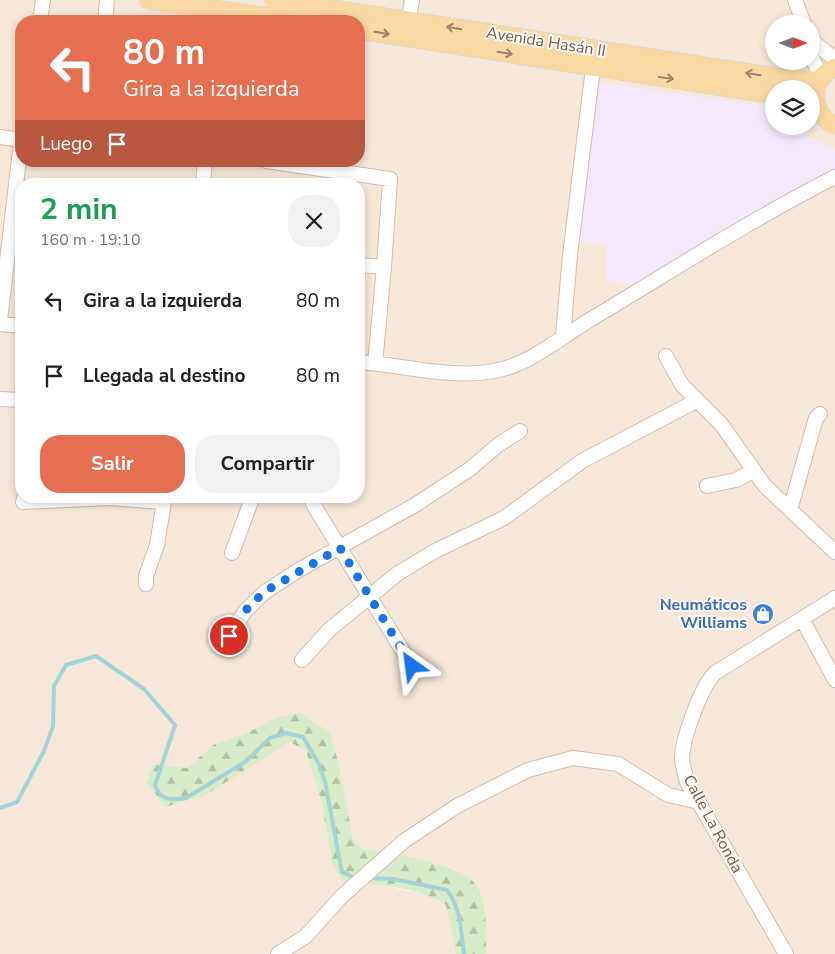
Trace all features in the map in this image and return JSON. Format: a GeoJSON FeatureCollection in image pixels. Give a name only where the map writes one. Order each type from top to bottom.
{"type":"FeatureCollection","features":[{"type":"Feature","properties":{"kind":"main road"},"geometry":{"type":"LineString","coordinates":[[149,0],[255,15]]}},
{"type":"Feature","properties":{"kind":"main road","name":"Avenida Hasán II"},"geometry":{"type":"LineString","coordinates":[[274,0],[343,15]]}},
{"type":"Feature","properties":{"kind":"main road","name":"Avenida Hasán II"},"geometry":{"type":"LineString","coordinates":[[365,20],[592,68],[765,94]]}},
{"type":"Feature","properties":{"kind":"main road","name":"Avenida Hasán II"},"geometry":{"type":"LineString","coordinates":[[365,30],[407,29],[782,78],[825,76]]}},
{"type":"Feature","properties":{"kind":"main road"},"geometry":{"type":"LineString","coordinates":[[820,114],[835,125]]}},
{"type":"Feature","properties":{"kind":"street"},"geometry":{"type":"LineString","coordinates":[[41,15],[43,0]]}},
{"type":"Feature","properties":{"kind":"street"},"geometry":{"type":"LineString","coordinates":[[106,15],[107,0]]}},
{"type":"Feature","properties":{"kind":"street"},"geometry":{"type":"LineString","coordinates":[[407,29],[412,0]]}},
{"type":"Feature","properties":{"kind":"street"},"geometry":{"type":"LineString","coordinates":[[795,0],[801,15]]}},
{"type":"Feature","properties":{"kind":"street"},"geometry":{"type":"LineString","coordinates":[[820,47],[835,59]]}},
{"type":"Feature","properties":{"kind":"street"},"geometry":{"type":"LineString","coordinates":[[563,336],[570,255],[592,68]]}},
{"type":"Feature","properties":{"kind":"street"},"geometry":{"type":"LineString","coordinates":[[0,137],[15,140]]}},
{"type":"Feature","properties":{"kind":"street"},"geometry":{"type":"LineString","coordinates":[[342,167],[390,179],[375,364]]}},
{"type":"Feature","properties":{"kind":"street"},"geometry":{"type":"LineString","coordinates":[[365,363],[463,373],[494,371],[511,367],[540,352],[563,336],[835,177]]}},
{"type":"Feature","properties":{"kind":"street"},"geometry":{"type":"LineString","coordinates":[[0,320],[15,196]]}},
{"type":"Feature","properties":{"kind":"street"},"geometry":{"type":"LineString","coordinates":[[365,265],[384,267]]}},
{"type":"Feature","properties":{"kind":"street"},"geometry":{"type":"LineString","coordinates":[[0,324],[15,325]]}},
{"type":"Feature","properties":{"kind":"street"},"geometry":{"type":"LineString","coordinates":[[666,356],[682,385],[721,424],[753,470],[790,510],[835,552]]}},
{"type":"Feature","properties":{"kind":"street"},"geometry":{"type":"LineString","coordinates":[[0,399],[15,400]]}},
{"type":"Feature","properties":{"kind":"street"},"geometry":{"type":"LineString","coordinates":[[302,660],[329,630],[397,574],[435,551],[504,518],[582,461],[696,401]]}},
{"type":"Feature","properties":{"kind":"street"},"geometry":{"type":"LineString","coordinates":[[790,510],[816,418],[820,414]]}},
{"type":"Feature","properties":{"kind":"street"},"geometry":{"type":"LineString","coordinates":[[229,636],[246,610],[264,592],[415,504],[470,469],[498,444],[520,431]]}},
{"type":"Feature","properties":{"kind":"street"},"geometry":{"type":"LineString","coordinates":[[707,486],[736,480],[753,470]]}},
{"type":"Feature","properties":{"kind":"street"},"geometry":{"type":"LineString","coordinates":[[146,584],[146,576],[157,545],[164,503]]}},
{"type":"Feature","properties":{"kind":"street"},"geometry":{"type":"LineString","coordinates":[[232,553],[250,503]]}},
{"type":"Feature","properties":{"kind":"street"},"geometry":{"type":"LineString","coordinates":[[313,504],[412,666]]}},
{"type":"Feature","properties":{"kind":"street","name":"Calle La Ronda"},"geometry":{"type":"LineString","coordinates":[[786,954],[687,782],[683,766],[683,749],[706,684],[726,665],[835,598]]}},
{"type":"Feature","properties":{"kind":"street"},"geometry":{"type":"LineString","coordinates":[[802,619],[835,680]]}},
{"type":"Feature","properties":{"kind":"street"},"geometry":{"type":"LineString","coordinates":[[278,954],[306,936],[342,896],[404,841],[457,806],[528,770],[573,758],[618,764],[668,795],[698,802]]}},
{"type":"Feature","properties":{"kind":"street"},"geometry":{"type":"LineString","coordinates":[[668,795],[687,782]]}},
{"type":"Feature","properties":{"kind":"shaded area"},"geometry":{"type":"Polygon","coordinates":[[[0,0],[835,0],[835,954],[486,954],[486,919],[457,870],[363,849],[353,840],[339,765],[276,718],[247,733],[213,745],[187,768],[153,765],[206,795],[289,742],[306,751],[322,804],[332,864],[344,882],[371,883],[433,896],[446,905],[456,954],[0,954],[0,0]]]}},
{"type":"Feature","properties":{"kind":"shaded area"},"geometry":{"type":"Polygon","coordinates":[[[595,82],[765,106],[765,135],[805,135],[835,149],[835,169],[643,286],[606,281],[606,244],[577,242],[595,82]]]}},
{"type":"Feature","properties":{"kind":"green space"},"geometry":{"type":"Polygon","coordinates":[[[300,713],[330,732],[339,765],[353,840],[363,849],[425,861],[457,871],[469,878],[477,886],[483,901],[486,919],[486,954],[456,954],[446,905],[435,899],[410,890],[344,882],[332,864],[322,804],[306,751],[290,742],[206,795],[165,807],[147,782],[153,764],[187,768],[213,745],[247,733],[276,718],[300,713]]]}},
{"type":"Feature","properties":{"kind":"waterway"},"geometry":{"type":"LineString","coordinates":[[0,808],[17,802],[44,751],[53,726],[54,686],[66,665],[96,656],[144,689],[175,725],[155,785],[163,797],[186,798],[245,762],[270,738],[286,733],[303,737],[319,764],[325,782],[342,872],[355,878]]}},
{"type":"Feature","properties":{"kind":"waterway"},"geometry":{"type":"LineString","coordinates":[[367,878],[393,879],[447,890],[458,912],[464,954]]}},
{"type":"Feature","properties":{"kind":"place","name":"Neumáticos Williams"},"geometry":{"type":"Point","coordinates":[763,614]}},
{"type":"Feature","properties":{"kind":"route"},"geometry":{"type":"LineString","coordinates":[[229,636],[246,610],[264,592],[297,571],[340,548],[412,666]]}}]}
